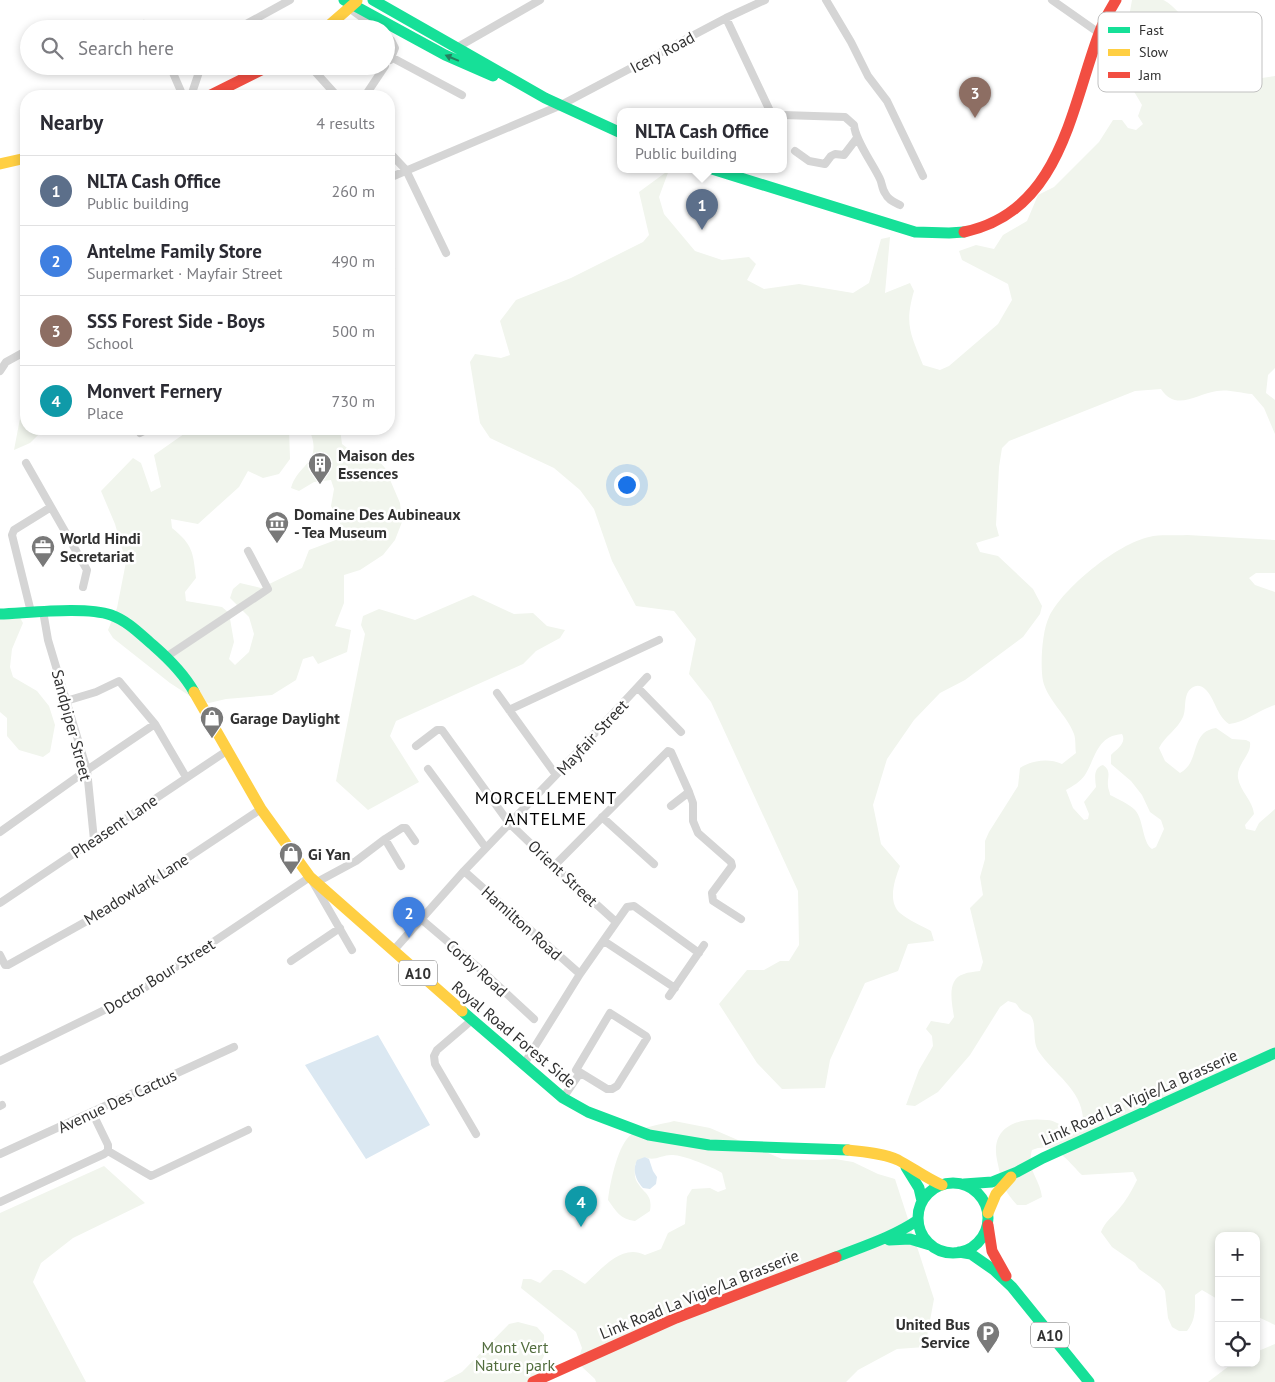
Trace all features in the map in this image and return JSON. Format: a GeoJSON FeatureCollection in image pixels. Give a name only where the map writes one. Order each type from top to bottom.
{"type":"FeatureCollection","features":[{"type":"Feature","properties":{"kind":"main road"},"geometry":{"type":"LineString","coordinates":[[373,0],[559,106],[617,131]]}},
{"type":"Feature","properties":{"kind":"main road"},"geometry":{"type":"LineString","coordinates":[[1110,12],[1116,0]]}},
{"type":"Feature","properties":{"kind":"main road"},"geometry":{"type":"LineString","coordinates":[[334,20],[351,3],[382,20]]}},
{"type":"Feature","properties":{"kind":"main road"},"geometry":{"type":"LineString","coordinates":[[395,27],[445,55],[545,98]]}},
{"type":"Feature","properties":{"kind":"main road"},"geometry":{"type":"LineString","coordinates":[[725,173],[916,232],[949,234],[969,231],[996,222],[1016,210],[1032,196],[1046,177],[1068,126],[1098,36]]}},
{"type":"Feature","properties":{"kind":"main road"},"geometry":{"type":"LineString","coordinates":[[221,90],[251,75]]}},
{"type":"Feature","properties":{"kind":"main road"},"geometry":{"type":"LineString","coordinates":[[0,164],[20,159]]}},
{"type":"Feature","properties":{"kind":"main road","name":"Royal Road Forest Side"},"geometry":{"type":"LineString","coordinates":[[0,614],[76,610],[111,615],[130,625],[166,657],[186,678],[261,809],[313,880],[563,1098],[588,1112],[649,1134],[709,1145],[843,1149],[872,1153],[896,1160],[923,1176],[942,1184]]}},
{"type":"Feature","properties":{"kind":"main road","name":"Link Road La Vigie/La Brasserie"},"geometry":{"type":"LineString","coordinates":[[964,1184],[992,1182],[1016,1172],[1051,1154],[1275,1053]]}},
{"type":"Feature","properties":{"kind":"main road"},"geometry":{"type":"LineString","coordinates":[[905,1165],[920,1188],[922,1201],[918,1220],[922,1234],[932,1246]]}},
{"type":"Feature","properties":{"kind":"main road"},"geometry":{"type":"LineString","coordinates":[[959,1252],[967,1250],[980,1240],[996,1194],[1016,1172]]}},
{"type":"Feature","properties":{"kind":"main road"},"geometry":{"type":"LineString","coordinates":[[922,1201],[927,1194],[942,1184],[964,1184],[978,1192],[986,1206],[992,1251],[1012,1288]]}},
{"type":"Feature","properties":{"kind":"main road"},"geometry":{"type":"LineString","coordinates":[[880,1240],[918,1220]]}},
{"type":"Feature","properties":{"kind":"main road"},"geometry":{"type":"LineString","coordinates":[[880,1240],[910,1238],[920,1240],[945,1252],[970,1254],[985,1262],[1012,1288]]}},
{"type":"Feature","properties":{"kind":"main road","name":"Link Road La Vigie/La Brasserie"},"geometry":{"type":"LineString","coordinates":[[533,1382],[676,1318],[880,1240]]}},
{"type":"Feature","properties":{"kind":"main road","name":"A10"},"geometry":{"type":"LineString","coordinates":[[1012,1288],[1089,1382]]}},
{"type":"Feature","properties":{"kind":"street"},"geometry":{"type":"LineString","coordinates":[[253,20],[290,0]]}},
{"type":"Feature","properties":{"kind":"street"},"geometry":{"type":"LineString","coordinates":[[456,48],[540,0]]}},
{"type":"Feature","properties":{"kind":"street","name":"Icery Road"},"geometry":{"type":"LineString","coordinates":[[395,175],[559,106],[726,18],[765,0]]}},
{"type":"Feature","properties":{"kind":"street"},"geometry":{"type":"LineString","coordinates":[[826,0],[851,42],[868,76],[887,101],[923,176]]}},
{"type":"Feature","properties":{"kind":"street"},"geometry":{"type":"LineString","coordinates":[[1052,0],[1098,32]]}},
{"type":"Feature","properties":{"kind":"street"},"geometry":{"type":"LineString","coordinates":[[351,3],[369,20]]}},
{"type":"Feature","properties":{"kind":"street"},"geometry":{"type":"LineString","coordinates":[[726,18],[769,108]]}},
{"type":"Feature","properties":{"kind":"street"},"geometry":{"type":"LineString","coordinates":[[395,59],[462,95]]}},
{"type":"Feature","properties":{"kind":"street"},"geometry":{"type":"LineString","coordinates":[[174,75],[180,90]]}},
{"type":"Feature","properties":{"kind":"street"},"geometry":{"type":"LineString","coordinates":[[193,90],[198,75]]}},
{"type":"Feature","properties":{"kind":"street"},"geometry":{"type":"LineString","coordinates":[[318,75],[332,90]]}},
{"type":"Feature","properties":{"kind":"street"},"geometry":{"type":"LineString","coordinates":[[369,90],[379,75]]}},
{"type":"Feature","properties":{"kind":"street"},"geometry":{"type":"LineString","coordinates":[[787,114],[845,117],[854,126],[855,134],[881,181],[885,193],[891,201],[900,205]]}},
{"type":"Feature","properties":{"kind":"street"},"geometry":{"type":"LineString","coordinates":[[795,151],[810,161],[825,164],[835,154],[844,155],[858,138]]}},
{"type":"Feature","properties":{"kind":"street"},"geometry":{"type":"LineString","coordinates":[[395,158],[406,170],[446,253]]}},
{"type":"Feature","properties":{"kind":"street"},"geometry":{"type":"LineString","coordinates":[[0,371],[6,362],[20,354]]}},
{"type":"Feature","properties":{"kind":"street"},"geometry":{"type":"LineString","coordinates":[[26,463],[87,570],[83,586]]}},
{"type":"Feature","properties":{"kind":"street","name":"Sandpiper Street"},"geometry":{"type":"LineString","coordinates":[[50,507],[14,530],[12,535],[48,640],[87,770],[94,840]]}},
{"type":"Feature","properties":{"kind":"street"},"geometry":{"type":"LineString","coordinates":[[166,657],[268,589],[248,550]]}},
{"type":"Feature","properties":{"kind":"street"},"geometry":{"type":"LineString","coordinates":[[509,710],[659,640]]}},
{"type":"Feature","properties":{"kind":"street","name":"Mayfair Street"},"geometry":{"type":"LineString","coordinates":[[393,951],[464,871],[647,677]]}},
{"type":"Feature","properties":{"kind":"street"},"geometry":{"type":"LineString","coordinates":[[66,702],[96,692],[119,681],[155,724],[186,777]]}},
{"type":"Feature","properties":{"kind":"street"},"geometry":{"type":"LineString","coordinates":[[638,688],[681,732]]}},
{"type":"Feature","properties":{"kind":"street"},"geometry":{"type":"LineString","coordinates":[[497,694],[556,775]]}},
{"type":"Feature","properties":{"kind":"street"},"geometry":{"type":"LineString","coordinates":[[0,832],[155,724]]}},
{"type":"Feature","properties":{"kind":"street","name":"Orient Street"},"geometry":{"type":"LineString","coordinates":[[416,746],[437,730],[442,730],[509,823],[616,922]]}},
{"type":"Feature","properties":{"kind":"street","name":"Pheasent Lane"},"geometry":{"type":"LineString","coordinates":[[0,903],[228,750]]}},
{"type":"Feature","properties":{"kind":"street"},"geometry":{"type":"LineString","coordinates":[[554,866],[668,751],[671,752],[689,792],[693,803],[693,821],[698,833],[731,862],[731,870],[712,892],[713,901],[740,919]]}},
{"type":"Feature","properties":{"kind":"street"},"geometry":{"type":"LineString","coordinates":[[428,769],[486,848]]}},
{"type":"Feature","properties":{"kind":"street"},"geometry":{"type":"LineString","coordinates":[[671,806],[689,792]]}},
{"type":"Feature","properties":{"kind":"street","name":"Meadowlark Lane"},"geometry":{"type":"LineString","coordinates":[[0,955],[5,965],[8,965],[121,902],[261,809]]}},
{"type":"Feature","properties":{"kind":"street"},"geometry":{"type":"LineString","coordinates":[[602,817],[654,864]]}},
{"type":"Feature","properties":{"kind":"street","name":"Doctor Bour Street"},"geometry":{"type":"LineString","coordinates":[[0,1061],[131,997],[313,880],[356,861],[404,827],[415,841]]}},
{"type":"Feature","properties":{"kind":"street"},"geometry":{"type":"LineString","coordinates":[[626,839],[633,833]]}},
{"type":"Feature","properties":{"kind":"street"},"geometry":{"type":"LineString","coordinates":[[385,839],[401,866]]}},
{"type":"Feature","properties":{"kind":"street","name":"Hamilton Road"},"geometry":{"type":"LineString","coordinates":[[464,871],[580,974]]}},
{"type":"Feature","properties":{"kind":"street"},"geometry":{"type":"LineString","coordinates":[[313,880],[352,950]]}},
{"type":"Feature","properties":{"kind":"street"},"geometry":{"type":"LineString","coordinates":[[524,1064],[580,974],[627,907],[634,906],[699,953]]}},
{"type":"Feature","properties":{"kind":"street","name":"Corby Road"},"geometry":{"type":"LineString","coordinates":[[421,919],[480,969],[534,1019]]}},
{"type":"Feature","properties":{"kind":"street"},"geometry":{"type":"LineString","coordinates":[[291,961],[340,928]]}},
{"type":"Feature","properties":{"kind":"street"},"geometry":{"type":"LineString","coordinates":[[604,940],[675,988]]}},
{"type":"Feature","properties":{"kind":"street"},"geometry":{"type":"LineString","coordinates":[[669,996],[704,945]]}},
{"type":"Feature","properties":{"kind":"street"},"geometry":{"type":"LineString","coordinates":[[610,1013],[646,1036],[647,1041],[617,1086],[612,1089],[602,1088],[580,1073],[577,1072],[577,1068],[610,1013]]}},
{"type":"Feature","properties":{"kind":"street"},"geometry":{"type":"LineString","coordinates":[[472,1020],[437,1050],[434,1056],[435,1064],[476,1134]]}},
{"type":"Feature","properties":{"kind":"street","name":"Avenue Des Cactus"},"geometry":{"type":"LineString","coordinates":[[0,1154],[234,1047]]}},
{"type":"Feature","properties":{"kind":"street"},"geometry":{"type":"LineString","coordinates":[[563,1098],[580,1073]]}},
{"type":"Feature","properties":{"kind":"street"},"geometry":{"type":"LineString","coordinates":[[92,1112],[108,1145],[108,1151]]}},
{"type":"Feature","properties":{"kind":"street"},"geometry":{"type":"LineString","coordinates":[[108,1151],[151,1176],[248,1130]]}},
{"type":"Feature","properties":{"kind":"street"},"geometry":{"type":"LineString","coordinates":[[0,1202],[108,1151]]}},
{"type":"Feature","properties":{"kind":"green space"},"geometry":{"type":"Polygon","coordinates":[[[1132,0],[1163,0],[1178,12],[1130,12],[1132,0]]]}},
{"type":"Feature","properties":{"kind":"green space"},"geometry":{"type":"Polygon","coordinates":[[[1275,76],[1275,368],[1268,375],[1266,393],[1275,400],[1275,434],[1264,408],[1252,394],[1221,391],[1180,401],[1167,396],[1161,389],[1135,391],[1009,441],[1002,448],[999,467],[996,525],[999,536],[976,543],[980,552],[998,556],[1033,589],[1042,606],[1040,614],[1023,637],[965,680],[940,693],[914,720],[887,759],[873,805],[881,844],[900,866],[893,890],[896,908],[907,918],[931,931],[934,941],[908,944],[898,971],[865,983],[830,1060],[825,1088],[782,1089],[757,1063],[719,1004],[747,970],[764,970],[780,961],[789,961],[799,945],[798,891],[711,702],[689,674],[696,639],[674,611],[636,606],[612,561],[594,509],[580,490],[554,468],[490,438],[480,423],[470,362],[475,354],[501,358],[510,355],[500,321],[516,300],[571,278],[643,242],[649,235],[639,192],[665,173],[668,173],[659,197],[664,214],[695,251],[722,260],[749,257],[756,264],[747,280],[764,289],[799,284],[853,293],[869,283],[881,239],[890,237],[885,293],[910,283],[914,291],[909,321],[915,345],[923,365],[940,370],[949,366],[998,324],[1012,300],[1008,284],[962,260],[959,251],[976,245],[994,249],[1003,235],[1027,221],[1038,195],[1054,187],[1099,142],[1113,120],[1122,120],[1128,128],[1136,130],[1143,124],[1138,116],[1142,105],[1134,92],[1262,92],[1262,78],[1275,76]]]}},
{"type":"Feature","properties":{"kind":"green space"},"geometry":{"type":"Polygon","coordinates":[[[20,418],[20,435],[38,435],[30,443],[14,450],[20,418]]]}},
{"type":"Feature","properties":{"kind":"green space"},"geometry":{"type":"Polygon","coordinates":[[[182,435],[289,435],[290,459],[279,474],[263,478],[248,471],[239,487],[198,524],[171,519],[172,528],[188,544],[194,562],[196,578],[185,592],[186,601],[222,607],[229,613],[234,642],[229,659],[235,665],[249,652],[254,634],[249,617],[230,598],[233,589],[240,583],[261,588],[302,568],[309,550],[341,538],[343,529],[331,506],[334,489],[331,480],[314,482],[299,491],[291,488],[294,480],[312,456],[314,449],[311,435],[341,435],[342,444],[360,458],[378,460],[385,468],[400,503],[402,522],[395,540],[383,555],[360,570],[344,575],[344,603],[335,626],[351,630],[347,652],[318,664],[313,656],[303,659],[296,680],[272,695],[226,699],[209,703],[193,698],[170,683],[113,638],[108,630],[117,608],[126,562],[115,524],[101,491],[133,458],[141,463],[151,492],[161,487],[154,455],[182,435]]]}},
{"type":"Feature","properties":{"kind":"green space"},"geometry":{"type":"Polygon","coordinates":[[[1187,535],[1275,540],[1275,573],[1256,573],[1249,578],[1255,585],[1275,592],[1275,705],[1241,721],[1229,724],[1221,716],[1205,689],[1200,686],[1194,686],[1187,694],[1184,714],[1180,722],[1159,748],[1165,761],[1180,773],[1191,762],[1198,741],[1208,731],[1216,728],[1232,739],[1250,742],[1249,751],[1238,773],[1239,783],[1254,814],[1245,825],[1246,829],[1255,831],[1259,823],[1275,809],[1275,1325],[1260,1318],[1260,1232],[1215,1232],[1215,1298],[1202,1290],[1195,1295],[1195,1310],[1190,1327],[1187,1331],[1179,1331],[1172,1327],[1168,1318],[1165,1291],[1160,1284],[1112,1247],[1101,1232],[1106,1223],[1124,1203],[1133,1188],[1137,1180],[1133,1172],[1082,1175],[1066,1158],[1054,1150],[1040,1148],[1032,1150],[1031,1163],[1042,1197],[1026,1205],[1017,1205],[1012,1199],[1003,1184],[997,1160],[996,1148],[1002,1132],[1017,1122],[1026,1120],[1050,1120],[1071,1126],[1083,1118],[1081,1108],[1072,1090],[1039,1052],[1035,1042],[1034,1023],[1030,1015],[1022,1011],[1016,1004],[1008,1001],[1000,1007],[970,1055],[938,1092],[915,1106],[906,1105],[919,1070],[933,1046],[932,1036],[926,1029],[931,1021],[949,1024],[954,1017],[952,986],[958,977],[966,973],[980,971],[983,962],[970,908],[983,895],[980,877],[985,859],[985,841],[989,832],[1018,786],[1020,768],[1030,763],[1041,761],[1052,761],[1062,764],[1076,753],[1075,736],[1071,727],[1049,695],[1043,681],[1042,649],[1049,617],[1066,593],[1092,569],[1122,548],[1136,541],[1158,536],[1187,535]],[[1122,734],[1107,739],[1102,743],[1085,775],[1079,782],[1066,790],[1073,808],[1084,820],[1088,819],[1089,814],[1084,802],[1096,787],[1096,771],[1100,766],[1106,767],[1110,795],[1135,810],[1140,819],[1146,841],[1152,849],[1156,847],[1164,829],[1161,820],[1150,812],[1142,795],[1131,781],[1111,764],[1111,755],[1121,746],[1122,734]]]}},
{"type":"Feature","properties":{"kind":"green space"},"geometry":{"type":"Polygon","coordinates":[[[473,595],[514,614],[533,613],[547,626],[565,630],[560,638],[536,651],[523,664],[396,721],[390,736],[419,782],[368,810],[336,781],[365,634],[361,625],[363,616],[379,609],[415,620],[473,595]]]}},
{"type":"Feature","properties":{"kind":"green space"},"geometry":{"type":"Polygon","coordinates":[[[18,614],[23,623],[12,649],[10,667],[13,677],[37,691],[49,706],[55,725],[50,752],[43,757],[19,750],[7,736],[7,718],[0,712],[0,616],[18,614]]]}},
{"type":"Feature","properties":{"kind":"green space"},"geometry":{"type":"Polygon","coordinates":[[[674,1121],[710,1128],[782,1159],[835,1159],[853,1162],[878,1174],[895,1179],[934,1299],[925,1347],[897,1349],[858,1370],[846,1382],[596,1382],[581,1366],[579,1357],[582,1348],[576,1332],[521,1288],[523,1279],[531,1279],[540,1283],[553,1270],[562,1270],[585,1284],[620,1255],[636,1252],[645,1255],[661,1249],[668,1233],[685,1224],[687,1197],[692,1189],[710,1188],[718,1192],[726,1189],[722,1173],[698,1162],[673,1155],[652,1159],[645,1157],[635,1164],[635,1174],[639,1185],[649,1197],[650,1211],[635,1221],[622,1216],[613,1208],[608,1200],[611,1184],[619,1154],[627,1139],[641,1129],[674,1121]]]}},
{"type":"Feature","properties":{"kind":"green space"},"geometry":{"type":"Polygon","coordinates":[[[104,1166],[145,1203],[73,1238],[41,1263],[33,1282],[86,1382],[0,1382],[0,1213],[104,1166]]]}},
{"type":"Feature","properties":{"kind":"green space","name":"Mont Vert Nature park"},"geometry":{"type":"Polygon","coordinates":[[[518,1322],[537,1327],[544,1335],[544,1356],[539,1365],[546,1382],[443,1382],[462,1372],[509,1324],[518,1322]]]}},
{"type":"Feature","properties":{"kind":"green space"},"geometry":{"type":"Polygon","coordinates":[[[1275,1344],[1275,1382],[1208,1382],[1228,1367],[1260,1367],[1260,1350],[1275,1344]]]}},
{"type":"Feature","properties":{"kind":"shaded area"},"geometry":{"type":"Polygon","coordinates":[[[378,1035],[430,1125],[366,1159],[305,1065],[378,1035]]]}},
{"type":"Feature","properties":{"kind":"shaded area"},"geometry":{"type":"Polygon","coordinates":[[[645,1157],[649,1159],[657,1177],[656,1184],[650,1189],[643,1188],[638,1182],[635,1172],[637,1160],[645,1157]]]}},
{"type":"Feature","properties":{"kind":"traffic: fast"},"geometry":{"type":"LineString","coordinates":[[344,0],[381,20]]}},
{"type":"Feature","properties":{"kind":"traffic: fast"},"geometry":{"type":"LineString","coordinates":[[373,0],[545,98],[617,131]]}},
{"type":"Feature","properties":{"kind":"traffic: fast"},"geometry":{"type":"LineString","coordinates":[[395,28],[445,55],[493,76]]}},
{"type":"Feature","properties":{"kind":"traffic: fast"},"geometry":{"type":"LineString","coordinates":[[725,173],[915,232],[964,232]]}},
{"type":"Feature","properties":{"kind":"traffic: fast"},"geometry":{"type":"LineString","coordinates":[[0,614],[72,610],[100,612],[111,615],[129,625],[160,651],[181,673],[194,692]]}},
{"type":"Feature","properties":{"kind":"traffic: fast"},"geometry":{"type":"LineString","coordinates":[[462,1011],[563,1098],[588,1112],[649,1135],[709,1145],[848,1150]]}},
{"type":"Feature","properties":{"kind":"traffic: fast"},"geometry":{"type":"LineString","coordinates":[[964,1184],[992,1182],[1017,1172],[1043,1158],[1275,1053]]}},
{"type":"Feature","properties":{"kind":"traffic: fast"},"geometry":{"type":"LineString","coordinates":[[906,1167],[919,1188],[922,1201]]}},
{"type":"Feature","properties":{"kind":"traffic: fast"},"geometry":{"type":"LineString","coordinates":[[953,1183],[966,1186],[978,1193],[985,1205],[988,1218],[985,1231],[978,1243],[966,1250],[953,1253],[940,1250],[928,1243],[921,1231],[918,1218],[921,1205],[928,1193],[940,1186],[953,1183]]}},
{"type":"Feature","properties":{"kind":"traffic: fast"},"geometry":{"type":"LineString","coordinates":[[836,1257],[888,1236],[918,1220]]}},
{"type":"Feature","properties":{"kind":"traffic: fast"},"geometry":{"type":"LineString","coordinates":[[889,1240],[910,1239],[930,1245]]}},
{"type":"Feature","properties":{"kind":"traffic: fast"},"geometry":{"type":"LineString","coordinates":[[959,1252],[971,1254],[994,1270],[1012,1287],[1089,1382]]}},
{"type":"Feature","properties":{"kind":"traffic: slow"},"geometry":{"type":"LineString","coordinates":[[335,20],[357,1]]}},
{"type":"Feature","properties":{"kind":"traffic: slow"},"geometry":{"type":"LineString","coordinates":[[0,164],[20,159]]}},
{"type":"Feature","properties":{"kind":"traffic: slow"},"geometry":{"type":"LineString","coordinates":[[194,692],[261,809],[310,877],[462,1011]]}},
{"type":"Feature","properties":{"kind":"traffic: slow"},"geometry":{"type":"LineString","coordinates":[[848,1150],[873,1153],[898,1160],[942,1185]]}},
{"type":"Feature","properties":{"kind":"traffic: slow"},"geometry":{"type":"LineString","coordinates":[[988,1213],[996,1194],[1011,1177]]}},
{"type":"Feature","properties":{"kind":"traffic: jam"},"geometry":{"type":"LineString","coordinates":[[1109,12],[1116,0]]}},
{"type":"Feature","properties":{"kind":"traffic: jam"},"geometry":{"type":"LineString","coordinates":[[964,232],[997,221],[1022,203],[1042,180],[1070,123],[1098,37]]}},
{"type":"Feature","properties":{"kind":"traffic: jam"},"geometry":{"type":"LineString","coordinates":[[221,90],[251,75]]}},
{"type":"Feature","properties":{"kind":"traffic: jam"},"geometry":{"type":"LineString","coordinates":[[988,1225],[992,1251],[1006,1276]]}},
{"type":"Feature","properties":{"kind":"traffic: jam"},"geometry":{"type":"LineString","coordinates":[[533,1382],[676,1318],[836,1257]]}},
{"type":"Feature","properties":{"kind":"place","name":"SSS Forest Side - Boys"},"geometry":{"type":"Point","coordinates":[975,118]}},
{"type":"Feature","properties":{"kind":"place","name":"NLTA Cash Office"},"geometry":{"type":"Point","coordinates":[702,230]}},
{"type":"Feature","properties":{"kind":"place","name":"Maison des Essences"},"geometry":{"type":"Point","coordinates":[320,485]}},
{"type":"Feature","properties":{"kind":"place","name":"Domaine Des Aubineaux - Tea Museum"},"geometry":{"type":"Point","coordinates":[277,544]}},
{"type":"Feature","properties":{"kind":"place","name":"World Hindi Secretariat"},"geometry":{"type":"Point","coordinates":[43,568]}},
{"type":"Feature","properties":{"kind":"place","name":"Garage Daylight"},"geometry":{"type":"Point","coordinates":[212,739]}},
{"type":"Feature","properties":{"kind":"place","name":"Gi Yan"},"geometry":{"type":"Point","coordinates":[291,875]}},
{"type":"Feature","properties":{"kind":"place","name":"Antelme Family Store"},"geometry":{"type":"Point","coordinates":[409,938]}},
{"type":"Feature","properties":{"kind":"place","name":"Monvert Fernery"},"geometry":{"type":"Point","coordinates":[581,1227]}},
{"type":"Feature","properties":{"kind":"place","name":"United Bus Service"},"geometry":{"type":"Point","coordinates":[988,1354]}},
{"type":"Feature","properties":{"kind":"district","name":"MORCELLEMENT ANTELME"},"geometry":{"type":"Point","coordinates":[546,808]}}]}
